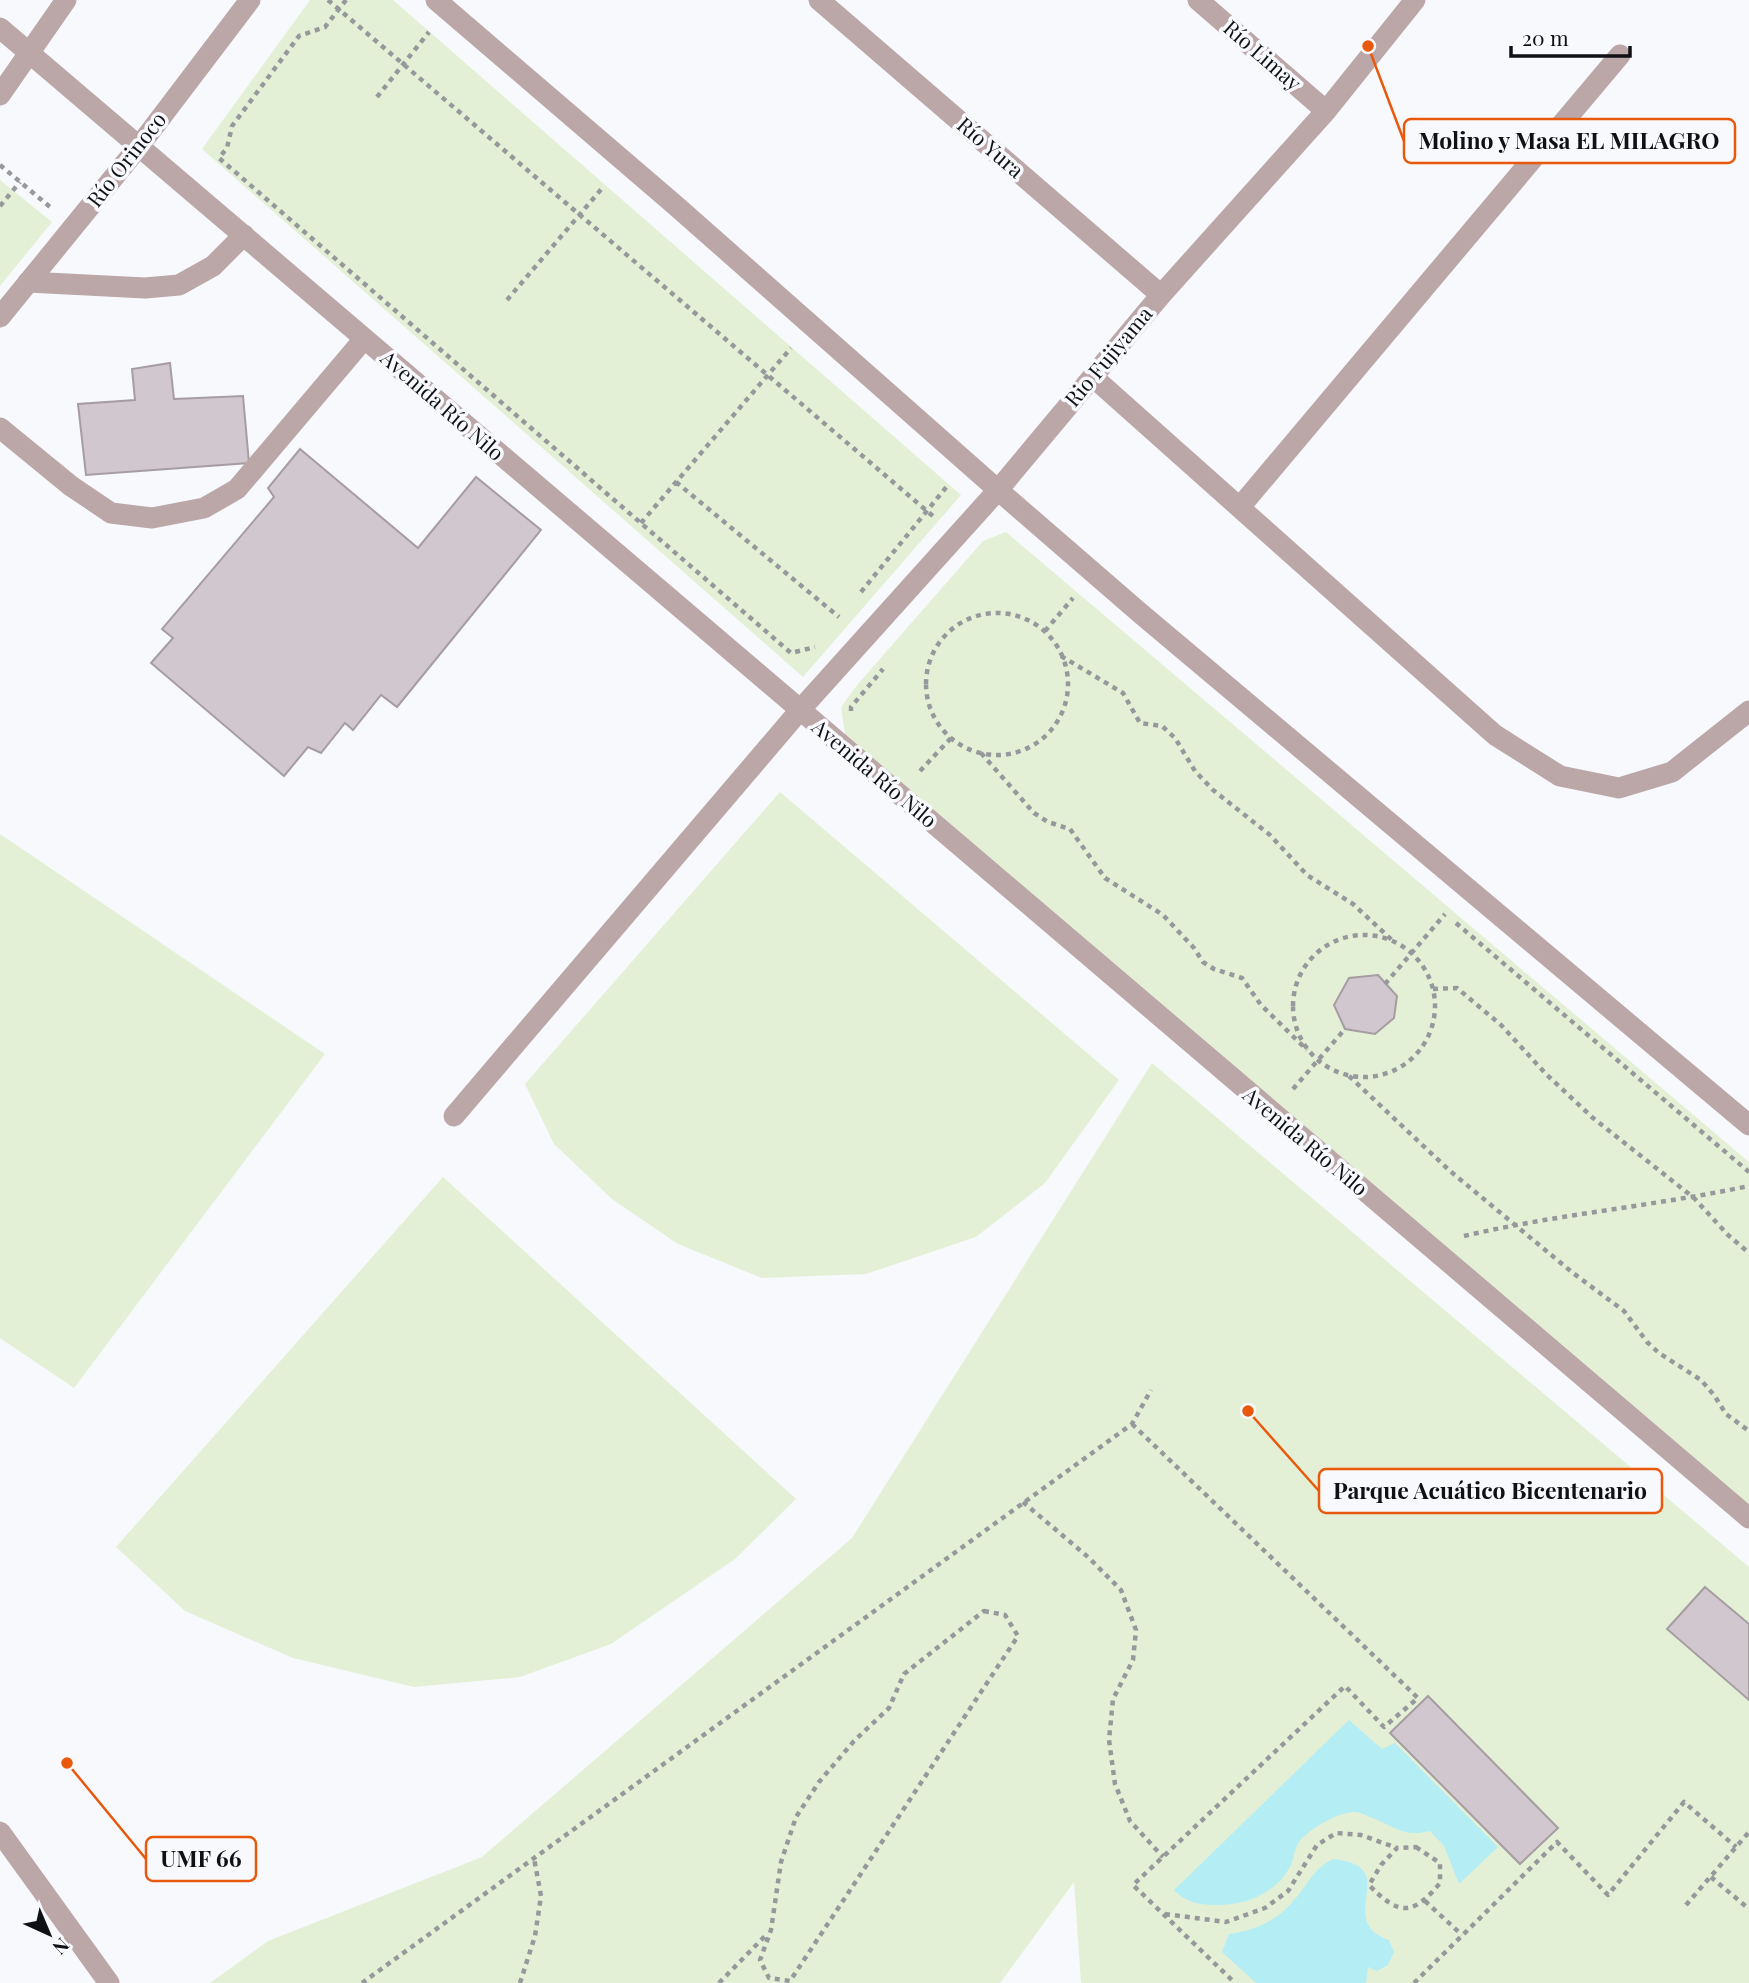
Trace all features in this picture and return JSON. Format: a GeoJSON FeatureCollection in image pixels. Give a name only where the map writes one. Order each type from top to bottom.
{"type":"FeatureCollection","features":[{"type":"Feature","properties":{"kind":"street"},"geometry":{"type":"LineString","coordinates":[[0,95],[66,0]]}},
{"type":"Feature","properties":{"kind":"street","name":"Río Orinoco"},"geometry":{"type":"LineString","coordinates":[[0,317],[140,145],[250,0]]}},
{"type":"Feature","properties":{"kind":"street"},"geometry":{"type":"LineString","coordinates":[[436,0],[686,214],[998,490],[1749,1125]]}},
{"type":"Feature","properties":{"kind":"street","name":"Río Yura"},"geometry":{"type":"LineString","coordinates":[[818,0],[1161,295]]}},
{"type":"Feature","properties":{"kind":"street","name":"Río Limay"},"geometry":{"type":"LineString","coordinates":[[1198,0],[1325,111]]}},
{"type":"Feature","properties":{"kind":"street","name":"Rio Fujiyama"},"geometry":{"type":"LineString","coordinates":[[454,1116],[800,710],[998,490],[1161,295],[1325,111],[1415,0]]}},
{"type":"Feature","properties":{"kind":"street","name":"Avenida Río Nilo"},"geometry":{"type":"LineString","coordinates":[[0,28],[1749,1518]]}},
{"type":"Feature","properties":{"kind":"street"},"geometry":{"type":"LineString","coordinates":[[1241,508],[1620,55]]}},
{"type":"Feature","properties":{"kind":"street"},"geometry":{"type":"LineString","coordinates":[[28,282],[145,288],[179,285],[213,266],[244,235]]}},
{"type":"Feature","properties":{"kind":"street"},"geometry":{"type":"LineString","coordinates":[[0,428],[71,486],[111,513],[152,518],[204,508],[237,489],[364,339]]}},
{"type":"Feature","properties":{"kind":"street"},"geometry":{"type":"LineString","coordinates":[[1093,377],[1495,734],[1560,776],[1619,788],[1672,772],[1749,711]]}},
{"type":"Feature","properties":{"kind":"street"},"geometry":{"type":"LineString","coordinates":[[0,1832],[109,1983]]}},
{"type":"Feature","properties":{"kind":"path"},"geometry":{"type":"LineString","coordinates":[[328,0],[939,521]]}},
{"type":"Feature","properties":{"kind":"path"},"geometry":{"type":"LineString","coordinates":[[346,0],[325,27],[299,36],[232,126],[227,148],[219,158],[792,653],[814,648],[822,638]]}},
{"type":"Feature","properties":{"kind":"path"},"geometry":{"type":"LineString","coordinates":[[377,97],[429,31]]}},
{"type":"Feature","properties":{"kind":"path"},"geometry":{"type":"LineString","coordinates":[[0,165],[74,226]]}},
{"type":"Feature","properties":{"kind":"path"},"geometry":{"type":"LineString","coordinates":[[0,206],[20,182]]}},
{"type":"Feature","properties":{"kind":"path"},"geometry":{"type":"LineString","coordinates":[[507,300],[605,185]]}},
{"type":"Feature","properties":{"kind":"path"},"geometry":{"type":"LineString","coordinates":[[641,523],[792,348]]}},
{"type":"Feature","properties":{"kind":"path"},"geometry":{"type":"LineString","coordinates":[[676,482],[839,617]]}},
{"type":"Feature","properties":{"kind":"path"},"geometry":{"type":"LineString","coordinates":[[856,597],[949,484]]}},
{"type":"Feature","properties":{"kind":"path"},"geometry":{"type":"LineString","coordinates":[[1045,631],[1073,598]]}},
{"type":"Feature","properties":{"kind":"path"},"geometry":{"type":"LineString","coordinates":[[831,628],[848,607]]}},
{"type":"Feature","properties":{"kind":"path"},"geometry":{"type":"LineString","coordinates":[[988,613],[1006,613],[1026,619],[1045,631],[1061,656],[1068,678],[1066,699],[1051,730],[1021,751],[1004,755],[968,749],[940,727],[931,711],[926,682],[929,663],[937,646],[949,632],[969,619],[988,613]]}},
{"type":"Feature","properties":{"kind":"path"},"geometry":{"type":"LineString","coordinates":[[981,753],[1034,813],[1048,822],[1070,829],[1105,878],[1163,915],[1194,948],[1203,962],[1214,970],[1242,978],[1261,1005],[1319,1062],[1349,1076],[1372,1077],[1389,1073],[1406,1064],[1419,1052],[1433,1022],[1433,989],[1426,971],[1412,954],[1393,941],[1353,904],[1307,875],[1270,835],[1213,790],[1195,771],[1175,738],[1162,726],[1140,723],[1123,693],[1061,656]]}},
{"type":"Feature","properties":{"kind":"path"},"geometry":{"type":"LineString","coordinates":[[852,721],[851,707],[887,664]]}},
{"type":"Feature","properties":{"kind":"path"},"geometry":{"type":"LineString","coordinates":[[918,773],[951,738]]}},
{"type":"Feature","properties":{"kind":"path"},"geometry":{"type":"LineString","coordinates":[[1385,984],[1445,914]]}},
{"type":"Feature","properties":{"kind":"path"},"geometry":{"type":"LineString","coordinates":[[1307,1050],[1298,1034],[1293,1005],[1296,986],[1304,968],[1316,954],[1336,941],[1356,936],[1373,936],[1393,941]]}},
{"type":"Feature","properties":{"kind":"path"},"geometry":{"type":"LineString","coordinates":[[1433,989],[1457,988],[1501,1025],[1546,1074],[1593,1118],[1694,1198],[1728,1235],[1749,1253]]}},
{"type":"Feature","properties":{"kind":"path"},"geometry":{"type":"LineString","coordinates":[[1292,1090],[1345,1029]]}},
{"type":"Feature","properties":{"kind":"path"},"geometry":{"type":"LineString","coordinates":[[1349,1076],[1450,1171],[1573,1273],[1624,1311],[1647,1342],[1700,1380],[1726,1413],[1749,1431]]}},
{"type":"Feature","properties":{"kind":"path"},"geometry":{"type":"LineString","coordinates":[[1462,1236],[1516,1224],[1694,1198],[1749,1186]]}},
{"type":"Feature","properties":{"kind":"path"},"geometry":{"type":"LineString","coordinates":[[362,1983],[1132,1424],[1151,1390]]}},
{"type":"Feature","properties":{"kind":"path"},"geometry":{"type":"LineString","coordinates":[[1132,1424],[1418,1698],[1384,1727],[1345,1686],[1133,1885],[1235,1983]]}},
{"type":"Feature","properties":{"kind":"path"},"geometry":{"type":"LineString","coordinates":[[1023,1502],[1088,1557],[1121,1590],[1136,1630],[1133,1660],[1113,1699],[1109,1740],[1115,1784],[1130,1821],[1163,1857]]}},
{"type":"Feature","properties":{"kind":"path"},"geometry":{"type":"LineString","coordinates":[[719,1983],[771,1930],[781,1862],[796,1817],[819,1782],[854,1741],[888,1708],[904,1674],[984,1611],[1005,1615],[1018,1636],[790,1981],[769,1978],[760,1960],[771,1930]]}},
{"type":"Feature","properties":{"kind":"path"},"geometry":{"type":"LineString","coordinates":[[1414,1983],[1557,1842],[1608,1895],[1684,1802],[1736,1847]]}},
{"type":"Feature","properties":{"kind":"path"},"geometry":{"type":"LineString","coordinates":[[1686,1905],[1749,1832]]}},
{"type":"Feature","properties":{"kind":"path"},"geometry":{"type":"LineString","coordinates":[[1164,1914],[1226,1922],[1265,1908],[1288,1891],[1317,1844],[1336,1833],[1361,1835],[1397,1848],[1416,1847],[1440,1863],[1440,1883],[1425,1901],[1407,1909],[1386,1903],[1369,1885],[1381,1865],[1397,1848]]}},
{"type":"Feature","properties":{"kind":"path"},"geometry":{"type":"LineString","coordinates":[[520,1983],[536,1936],[541,1896],[534,1858]]}},
{"type":"Feature","properties":{"kind":"path"},"geometry":{"type":"LineString","coordinates":[[1711,1877],[1749,1909]]}},
{"type":"Feature","properties":{"kind":"path"},"geometry":{"type":"LineString","coordinates":[[1425,1901],[1462,1936]]}},
{"type":"Feature","properties":{"kind":"green space"},"geometry":{"type":"Polygon","coordinates":[[[310,0],[393,0],[961,495],[803,677],[202,149],[310,0]]]}},
{"type":"Feature","properties":{"kind":"green space"},"geometry":{"type":"Polygon","coordinates":[[[0,180],[52,222],[0,286],[0,180]]]}},
{"type":"Feature","properties":{"kind":"green space"},"geometry":{"type":"Polygon","coordinates":[[[1006,532],[1749,1162],[1749,1508],[846,740],[841,707],[858,684],[983,541],[1006,532]]]}},
{"type":"Feature","properties":{"kind":"green space"},"geometry":{"type":"Polygon","coordinates":[[[780,792],[1119,1080],[1045,1183],[976,1237],[866,1274],[762,1278],[678,1244],[612,1199],[554,1144],[525,1084],[780,792]]]}},
{"type":"Feature","properties":{"kind":"green space"},"geometry":{"type":"Polygon","coordinates":[[[0,834],[325,1054],[74,1388],[0,1338],[0,834]]]}},
{"type":"Feature","properties":{"kind":"green space"},"geometry":{"type":"Polygon","coordinates":[[[1152,1063],[1749,1567],[1749,1983],[1081,1983],[1074,1882],[1000,1983],[210,1983],[268,1941],[482,1857],[852,1538],[1152,1063]]]}},
{"type":"Feature","properties":{"kind":"green space"},"geometry":{"type":"Polygon","coordinates":[[[443,1177],[796,1499],[735,1559],[611,1644],[520,1677],[414,1687],[293,1658],[185,1611],[116,1547],[443,1177]]]}},
{"type":"Feature","properties":{"kind":"water"},"geometry":{"type":"Polygon","coordinates":[[[1349,1720],[1382,1749],[1395,1743],[1498,1847],[1459,1884],[1444,1846],[1430,1831],[1405,1832],[1355,1812],[1324,1822],[1304,1837],[1297,1845],[1284,1876],[1259,1896],[1239,1903],[1218,1905],[1194,1902],[1174,1890],[1349,1720]]]}},
{"type":"Feature","properties":{"kind":"water"},"geometry":{"type":"Polygon","coordinates":[[[1333,1859],[1354,1864],[1364,1872],[1367,1882],[1366,1920],[1373,1931],[1389,1940],[1394,1952],[1388,1965],[1377,1971],[1368,1967],[1366,1983],[1256,1983],[1222,1952],[1229,1934],[1260,1926],[1277,1916],[1292,1903],[1318,1870],[1333,1859]]]}},
{"type":"Feature","properties":{"kind":"building"},"geometry":{"type":"Polygon","coordinates":[[[170,363],[174,399],[243,396],[249,463],[86,475],[78,404],[135,400],[132,369],[170,363]]]}},
{"type":"Feature","properties":{"kind":"building"},"geometry":{"type":"Polygon","coordinates":[[[300,449],[418,548],[476,477],[541,530],[397,707],[381,695],[353,730],[345,723],[321,753],[308,747],[284,776],[151,663],[173,638],[162,629],[274,497],[268,488],[300,449]]]}},
{"type":"Feature","properties":{"kind":"building"},"geometry":{"type":"Polygon","coordinates":[[[1378,975],[1397,996],[1394,1018],[1375,1034],[1345,1029],[1334,1005],[1349,978],[1378,975]]]}},
{"type":"Feature","properties":{"kind":"building"},"geometry":{"type":"Polygon","coordinates":[[[1705,1587],[1749,1624],[1749,1700],[1667,1629],[1705,1587]]]}},
{"type":"Feature","properties":{"kind":"building"},"geometry":{"type":"Polygon","coordinates":[[[1428,1696],[1558,1828],[1520,1864],[1390,1733],[1428,1696]]]}},
{"type":"Feature","properties":{"kind":"place","name":"Molino y Masa EL MILAGRO"},"geometry":{"type":"Point","coordinates":[1368,46]}},
{"type":"Feature","properties":{"kind":"place","name":"Parque Acuático Bicentenario"},"geometry":{"type":"Point","coordinates":[1248,1411]}},
{"type":"Feature","properties":{"kind":"place","name":"UMF 66"},"geometry":{"type":"Point","coordinates":[67,1763]}}]}
